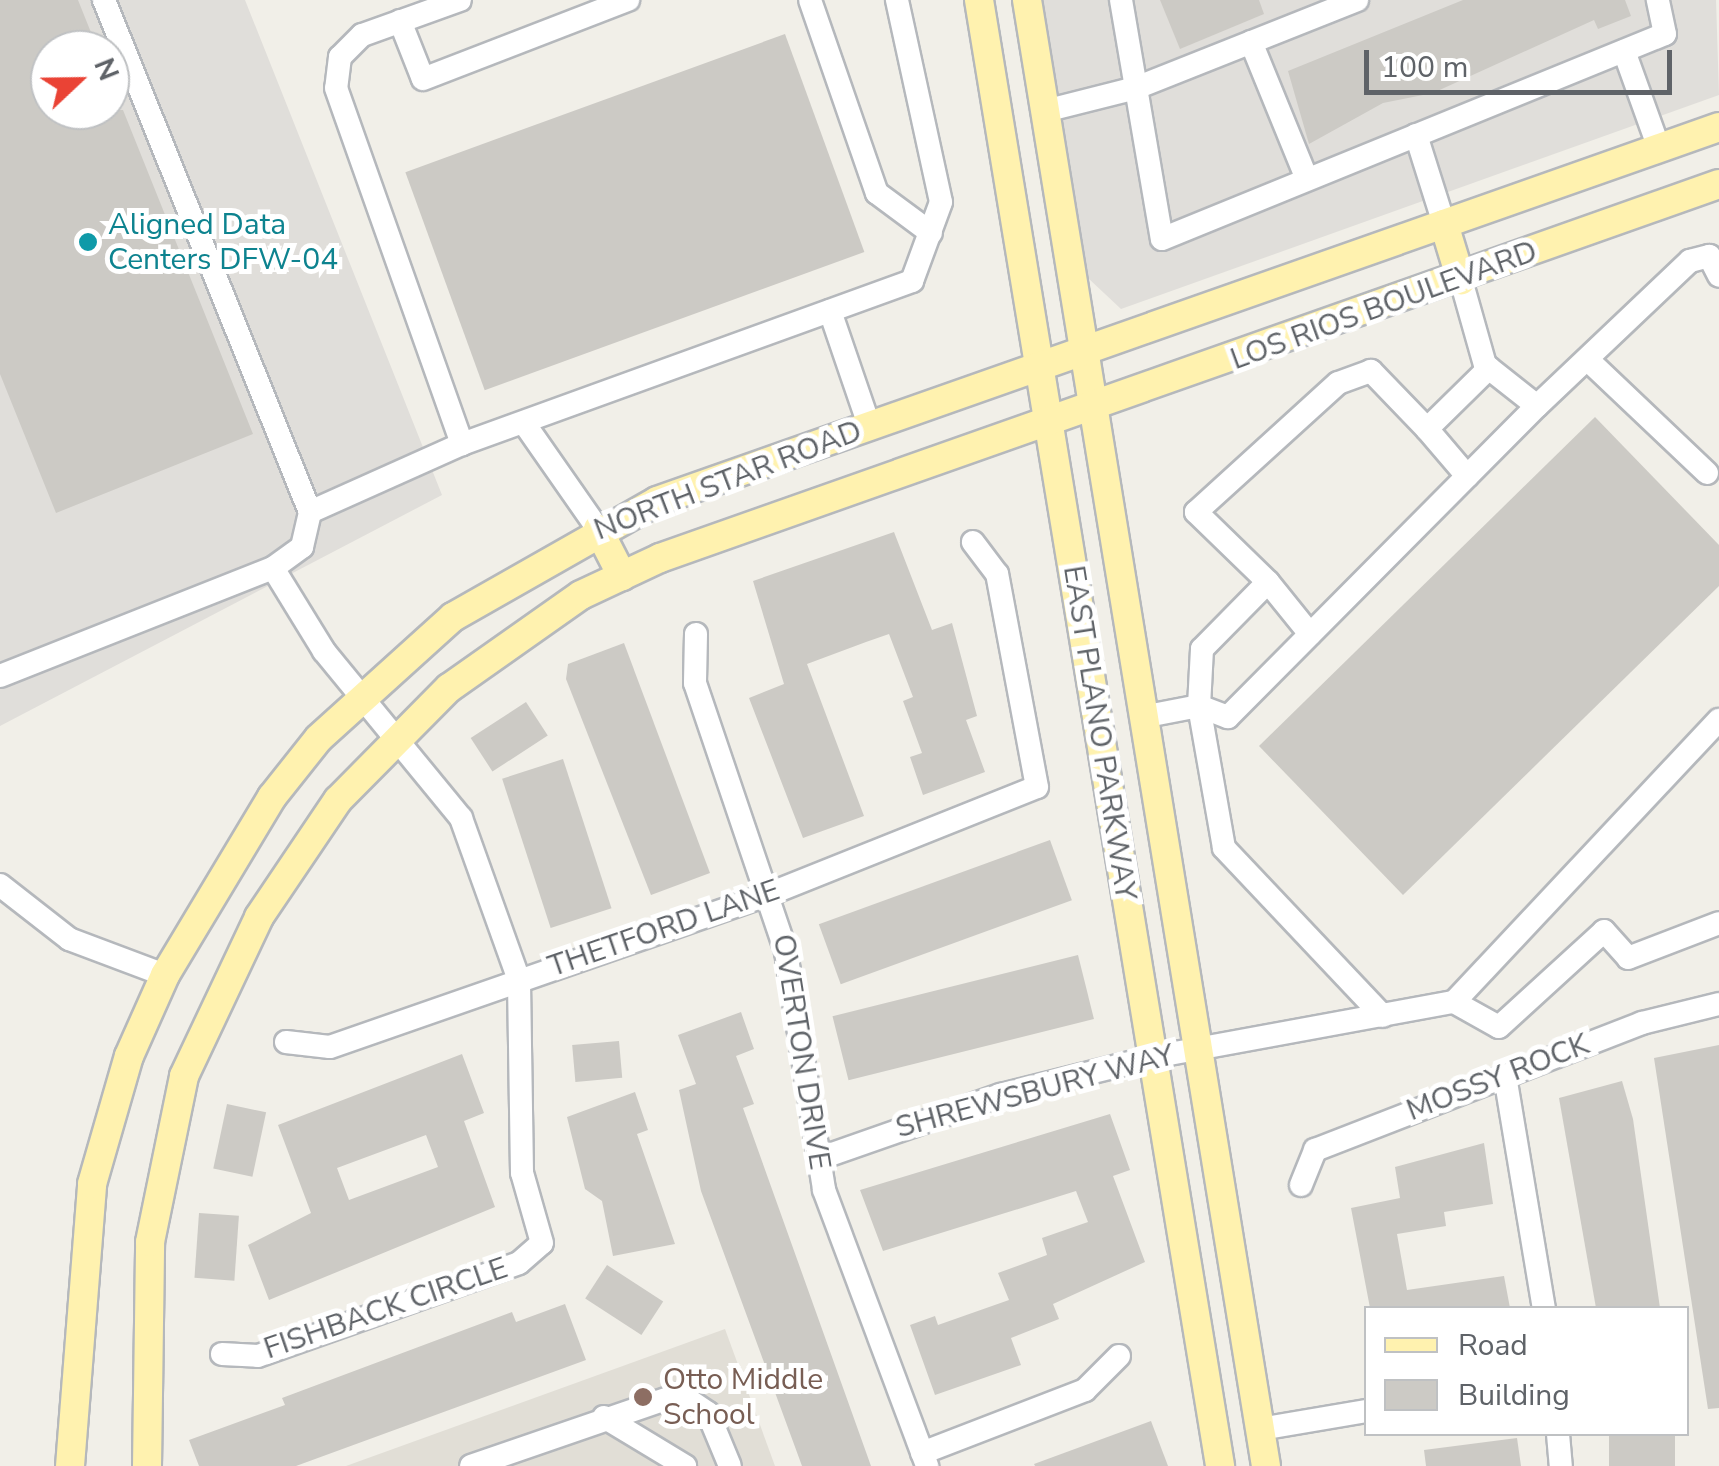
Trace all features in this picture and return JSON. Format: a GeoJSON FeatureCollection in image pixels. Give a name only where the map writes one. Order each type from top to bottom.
{"type":"FeatureCollection","features":[{"type":"Feature","properties":{"kind":"main road","name":"EAST PLANO PARKWAY"},"geometry":{"type":"LineString","coordinates":[[979,0],[1220,1466]]}},
{"type":"Feature","properties":{"kind":"main road","name":"EAST PLANO PARKWAY"},"geometry":{"type":"LineString","coordinates":[[1027,0],[1266,1466]]}},
{"type":"Feature","properties":{"kind":"main road","name":"LOS RIOS BOULEVARD"},"geometry":{"type":"LineString","coordinates":[[1084,354],[1719,126]]}},
{"type":"Feature","properties":{"kind":"main road","name":"LOS RIOS BOULEVARD"},"geometry":{"type":"LineString","coordinates":[[1048,423],[1460,280],[1719,184]]}},
{"type":"Feature","properties":{"kind":"main road"},"geometry":{"type":"LineString","coordinates":[[1444,224],[1460,280]]}},
{"type":"Feature","properties":{"kind":"main road","name":"NORTH STAR ROAD"},"geometry":{"type":"LineString","coordinates":[[70,1466],[92,1184],[128,1056],[164,975],[272,797],[361,698],[453,617],[598,529],[1084,354]]}},
{"type":"Feature","properties":{"kind":"main road","name":"NORTH STAR ROAD"},"geometry":{"type":"LineString","coordinates":[[148,1466],[150,1242],[184,1076],[259,917],[338,800],[400,734],[514,638],[622,576],[1048,423]]}},
{"type":"Feature","properties":{"kind":"main road"},"geometry":{"type":"LineString","coordinates":[[598,529],[622,576]]}},
{"type":"Feature","properties":{"kind":"main road"},"geometry":{"type":"LineString","coordinates":[[1098,724],[1142,718]]}},
{"type":"Feature","properties":{"kind":"street"},"geometry":{"type":"LineString","coordinates":[[0,676],[273,568],[302,547],[310,512],[104,0]]}},
{"type":"Feature","properties":{"kind":"street"},"geometry":{"type":"LineString","coordinates":[[460,0],[362,35],[340,57],[336,88],[462,444]]}},
{"type":"Feature","properties":{"kind":"street"},"geometry":{"type":"LineString","coordinates":[[400,21],[423,79],[628,0]]}},
{"type":"Feature","properties":{"kind":"street"},"geometry":{"type":"LineString","coordinates":[[810,0],[878,194],[931,233]]}},
{"type":"Feature","properties":{"kind":"street"},"geometry":{"type":"LineString","coordinates":[[310,512],[462,444],[912,281],[942,202],[898,0]]}},
{"type":"Feature","properties":{"kind":"street"},"geometry":{"type":"LineString","coordinates":[[1121,0],[1162,239],[1665,34],[1658,0]]}},
{"type":"Feature","properties":{"kind":"street"},"geometry":{"type":"LineString","coordinates":[[1045,110],[1136,88],[1252,42],[1298,11],[1357,0]]}},
{"type":"Feature","properties":{"kind":"street"},"geometry":{"type":"LineString","coordinates":[[1252,42],[1307,180]]}},
{"type":"Feature","properties":{"kind":"street"},"geometry":{"type":"LineString","coordinates":[[1624,50],[1659,148]]}},
{"type":"Feature","properties":{"kind":"street"},"geometry":{"type":"LineString","coordinates":[[1416,135],[1444,224]]}},
{"type":"Feature","properties":{"kind":"street"},"geometry":{"type":"LineString","coordinates":[[1142,718],[1199,706],[1228,717],[1537,406],[1690,261],[1709,256],[1719,276]]}},
{"type":"Feature","properties":{"kind":"street"},"geometry":{"type":"LineString","coordinates":[[1460,280],[1488,368],[1537,406]]}},
{"type":"Feature","properties":{"kind":"street"},"geometry":{"type":"LineString","coordinates":[[830,311],[870,428]]}},
{"type":"Feature","properties":{"kind":"street"},"geometry":{"type":"LineString","coordinates":[[1588,360],[1715,474]]}},
{"type":"Feature","properties":{"kind":"street"},"geometry":{"type":"LineString","coordinates":[[1428,430],[1488,368]]}},
{"type":"Feature","properties":{"kind":"street"},"geometry":{"type":"LineString","coordinates":[[1310,634],[1268,582],[1196,512],[1314,396],[1370,372],[1467,476]]}},
{"type":"Feature","properties":{"kind":"street"},"geometry":{"type":"LineString","coordinates":[[524,423],[598,529]]}},
{"type":"Feature","properties":{"kind":"street","name":"THETFORD LANE"},"geometry":{"type":"LineString","coordinates":[[286,1042],[330,1047],[772,892],[1037,787],[997,574],[973,542]]}},
{"type":"Feature","properties":{"kind":"street"},"geometry":{"type":"LineString","coordinates":[[273,568],[361,698],[400,734],[461,818],[519,980]]}},
{"type":"Feature","properties":{"kind":"street"},"geometry":{"type":"LineString","coordinates":[[1268,582],[1202,649],[1199,706],[1224,848],[1383,1016]]}},
{"type":"Feature","properties":{"kind":"street","name":"OVERTON DRIVE"},"geometry":{"type":"LineString","coordinates":[[696,634],[694,682],[772,892],[818,1159],[925,1459]]}},
{"type":"Feature","properties":{"kind":"street"},"geometry":{"type":"LineString","coordinates":[[1719,720],[1454,1002],[1499,1027],[1604,930],[1628,958],[1719,923]]}},
{"type":"Feature","properties":{"kind":"street"},"geometry":{"type":"LineString","coordinates":[[0,885],[69,939],[164,975]]}},
{"type":"Feature","properties":{"kind":"street","name":"FISHBACK CIRCLE"},"geometry":{"type":"LineString","coordinates":[[222,1354],[258,1356],[519,1263],[542,1243],[522,1173],[519,980]]}},
{"type":"Feature","properties":{"kind":"street","name":"SHREWSBURY WAY"},"geometry":{"type":"LineString","coordinates":[[818,1159],[1001,1095],[1153,1058],[1454,1002]]}},
{"type":"Feature","properties":{"kind":"street","name":"MOSSY ROCK"},"geometry":{"type":"LineString","coordinates":[[1301,1184],[1315,1150],[1505,1076],[1719,1004]]}},
{"type":"Feature","properties":{"kind":"street"},"geometry":{"type":"LineString","coordinates":[[1505,1076],[1544,1306]]}},
{"type":"Feature","properties":{"kind":"street"},"geometry":{"type":"LineString","coordinates":[[925,1459],[1086,1390],[1119,1356]]}},
{"type":"Feature","properties":{"kind":"street"},"geometry":{"type":"LineString","coordinates":[[471,1466],[604,1417],[680,1394],[708,1413],[730,1466]]}},
{"type":"Feature","properties":{"kind":"street"},"geometry":{"type":"LineString","coordinates":[[1260,1429],[1364,1411]]}},
{"type":"Feature","properties":{"kind":"street"},"geometry":{"type":"LineString","coordinates":[[604,1417],[685,1466]]}},
{"type":"Feature","properties":{"kind":"street"},"geometry":{"type":"LineString","coordinates":[[1558,1436],[1560,1466]]}},
{"type":"Feature","properties":{"kind":"shaded area"},"geometry":{"type":"Polygon","coordinates":[[[0,0],[245,0],[442,495],[0,726],[0,0]]]}},
{"type":"Feature","properties":{"kind":"shaded area"},"geometry":{"type":"Polygon","coordinates":[[[1041,0],[1716,0],[1719,95],[1121,309],[1088,278],[1041,0]]]}},
{"type":"Feature","properties":{"kind":"shaded area","name":"Otto Middle School"},"geometry":{"type":"Polygon","coordinates":[[[725,1329],[775,1466],[346,1466],[725,1329]]]}},
{"type":"Feature","properties":{"kind":"building","name":"Aligned Data Centers DFW-04"},"geometry":{"type":"Polygon","coordinates":[[[0,0],[78,0],[90,30],[30,30],[30,130],[130,127],[253,434],[56,513],[0,374],[0,0]]]}},
{"type":"Feature","properties":{"kind":"building"},"geometry":{"type":"Polygon","coordinates":[[[1160,0],[1259,0],[1264,14],[1180,49],[1160,0]]]}},
{"type":"Feature","properties":{"kind":"building"},"geometry":{"type":"Polygon","coordinates":[[[1463,0],[1625,0],[1631,16],[1598,29],[1594,20],[1433,93],[1383,103],[1309,144],[1288,71],[1463,0]]]}},
{"type":"Feature","properties":{"kind":"building"},"geometry":{"type":"Polygon","coordinates":[[[785,34],[864,252],[485,390],[405,172],[785,34]]]}},
{"type":"Feature","properties":{"kind":"building"},"geometry":{"type":"Polygon","coordinates":[[[1595,417],[1719,545],[1719,586],[1403,895],[1259,746],[1595,417]]]}},
{"type":"Feature","properties":{"kind":"building"},"geometry":{"type":"Polygon","coordinates":[[[894,532],[932,630],[952,623],[977,716],[966,720],[985,772],[923,795],[910,757],[922,753],[903,701],[913,697],[889,634],[866,642],[807,664],[864,816],[803,838],[749,698],[784,684],[753,581],[894,532]]]}},
{"type":"Feature","properties":{"kind":"building"},"geometry":{"type":"Polygon","coordinates":[[[624,643],[710,873],[651,895],[566,679],[568,664],[624,643]]]}},
{"type":"Feature","properties":{"kind":"building"},"geometry":{"type":"Polygon","coordinates":[[[526,702],[548,736],[492,771],[471,738],[526,702]]]}},
{"type":"Feature","properties":{"kind":"building"},"geometry":{"type":"Polygon","coordinates":[[[563,759],[612,908],[551,928],[502,779],[563,759]]]}},
{"type":"Feature","properties":{"kind":"building"},"geometry":{"type":"Polygon","coordinates":[[[1050,840],[1072,900],[841,984],[819,924],[1050,840]]]}},
{"type":"Feature","properties":{"kind":"building"},"geometry":{"type":"Polygon","coordinates":[[[1078,955],[1094,1019],[848,1080],[833,1016],[1078,955]]]}},
{"type":"Feature","properties":{"kind":"building"},"geometry":{"type":"Polygon","coordinates":[[[741,1012],[754,1049],[736,1056],[754,1104],[743,1108],[871,1466],[802,1466],[701,1191],[679,1090],[696,1084],[678,1035],[741,1012]]]}},
{"type":"Feature","properties":{"kind":"building"},"geometry":{"type":"Polygon","coordinates":[[[619,1041],[622,1078],[575,1082],[572,1045],[619,1041]]]}},
{"type":"Feature","properties":{"kind":"building"},"geometry":{"type":"Polygon","coordinates":[[[1719,1045],[1719,1408],[1708,1409],[1654,1058],[1719,1045]]]}},
{"type":"Feature","properties":{"kind":"building"},"geometry":{"type":"Polygon","coordinates":[[[462,1054],[484,1113],[464,1121],[495,1207],[269,1300],[248,1245],[311,1213],[278,1125],[462,1054]],[[426,1135],[337,1168],[349,1200],[438,1167],[426,1135]]]}},
{"type":"Feature","properties":{"kind":"building"},"geometry":{"type":"Polygon","coordinates":[[[1622,1081],[1633,1119],[1660,1306],[1596,1306],[1559,1098],[1622,1081]]]}},
{"type":"Feature","properties":{"kind":"building"},"geometry":{"type":"Polygon","coordinates":[[[635,1092],[648,1130],[637,1134],[675,1244],[613,1256],[602,1201],[585,1189],[567,1117],[635,1092]]]}},
{"type":"Feature","properties":{"kind":"building"},"geometry":{"type":"Polygon","coordinates":[[[227,1104],[266,1112],[252,1177],[213,1169],[227,1104]]]}},
{"type":"Feature","properties":{"kind":"building"},"geometry":{"type":"Polygon","coordinates":[[[1110,1114],[1130,1170],[1113,1176],[1145,1262],[1053,1304],[1059,1319],[1011,1338],[1021,1365],[935,1395],[910,1325],[935,1316],[938,1325],[1009,1300],[998,1273],[1047,1255],[1042,1238],[1088,1222],[1076,1191],[883,1251],[860,1190],[1110,1114]]]}},
{"type":"Feature","properties":{"kind":"building"},"geometry":{"type":"Polygon","coordinates":[[[1484,1143],[1493,1204],[1444,1212],[1446,1226],[1397,1234],[1407,1290],[1504,1276],[1510,1306],[1370,1306],[1351,1208],[1400,1198],[1395,1167],[1484,1143]]]}},
{"type":"Feature","properties":{"kind":"building"},"geometry":{"type":"Polygon","coordinates":[[[199,1213],[239,1216],[234,1281],[194,1278],[199,1213]]]}},
{"type":"Feature","properties":{"kind":"building"},"geometry":{"type":"Polygon","coordinates":[[[607,1265],[663,1301],[641,1335],[585,1299],[607,1265]]]}},
{"type":"Feature","properties":{"kind":"building"},"geometry":{"type":"Polygon","coordinates":[[[565,1304],[586,1360],[296,1466],[199,1466],[189,1440],[285,1405],[282,1398],[512,1312],[516,1322],[565,1304]]]}},
{"type":"Feature","properties":{"kind":"building"},"geometry":{"type":"Polygon","coordinates":[[[1151,1421],[1168,1466],[1034,1464],[1151,1421]]]}},
{"type":"Feature","properties":{"kind":"building"},"geometry":{"type":"Polygon","coordinates":[[[1609,1436],[1675,1436],[1675,1466],[1609,1466],[1609,1436]]]}},
{"type":"Feature","properties":{"kind":"building"},"geometry":{"type":"Polygon","coordinates":[[[1517,1438],[1521,1466],[1426,1466],[1424,1450],[1517,1438]]]}},
{"type":"Feature","properties":{"kind":"place","name":"Aligned Data Centers DFW-04"},"geometry":{"type":"Point","coordinates":[88,242]}},
{"type":"Feature","properties":{"kind":"place","name":"Otto Middle School"},"geometry":{"type":"Point","coordinates":[643,1397]}}]}
